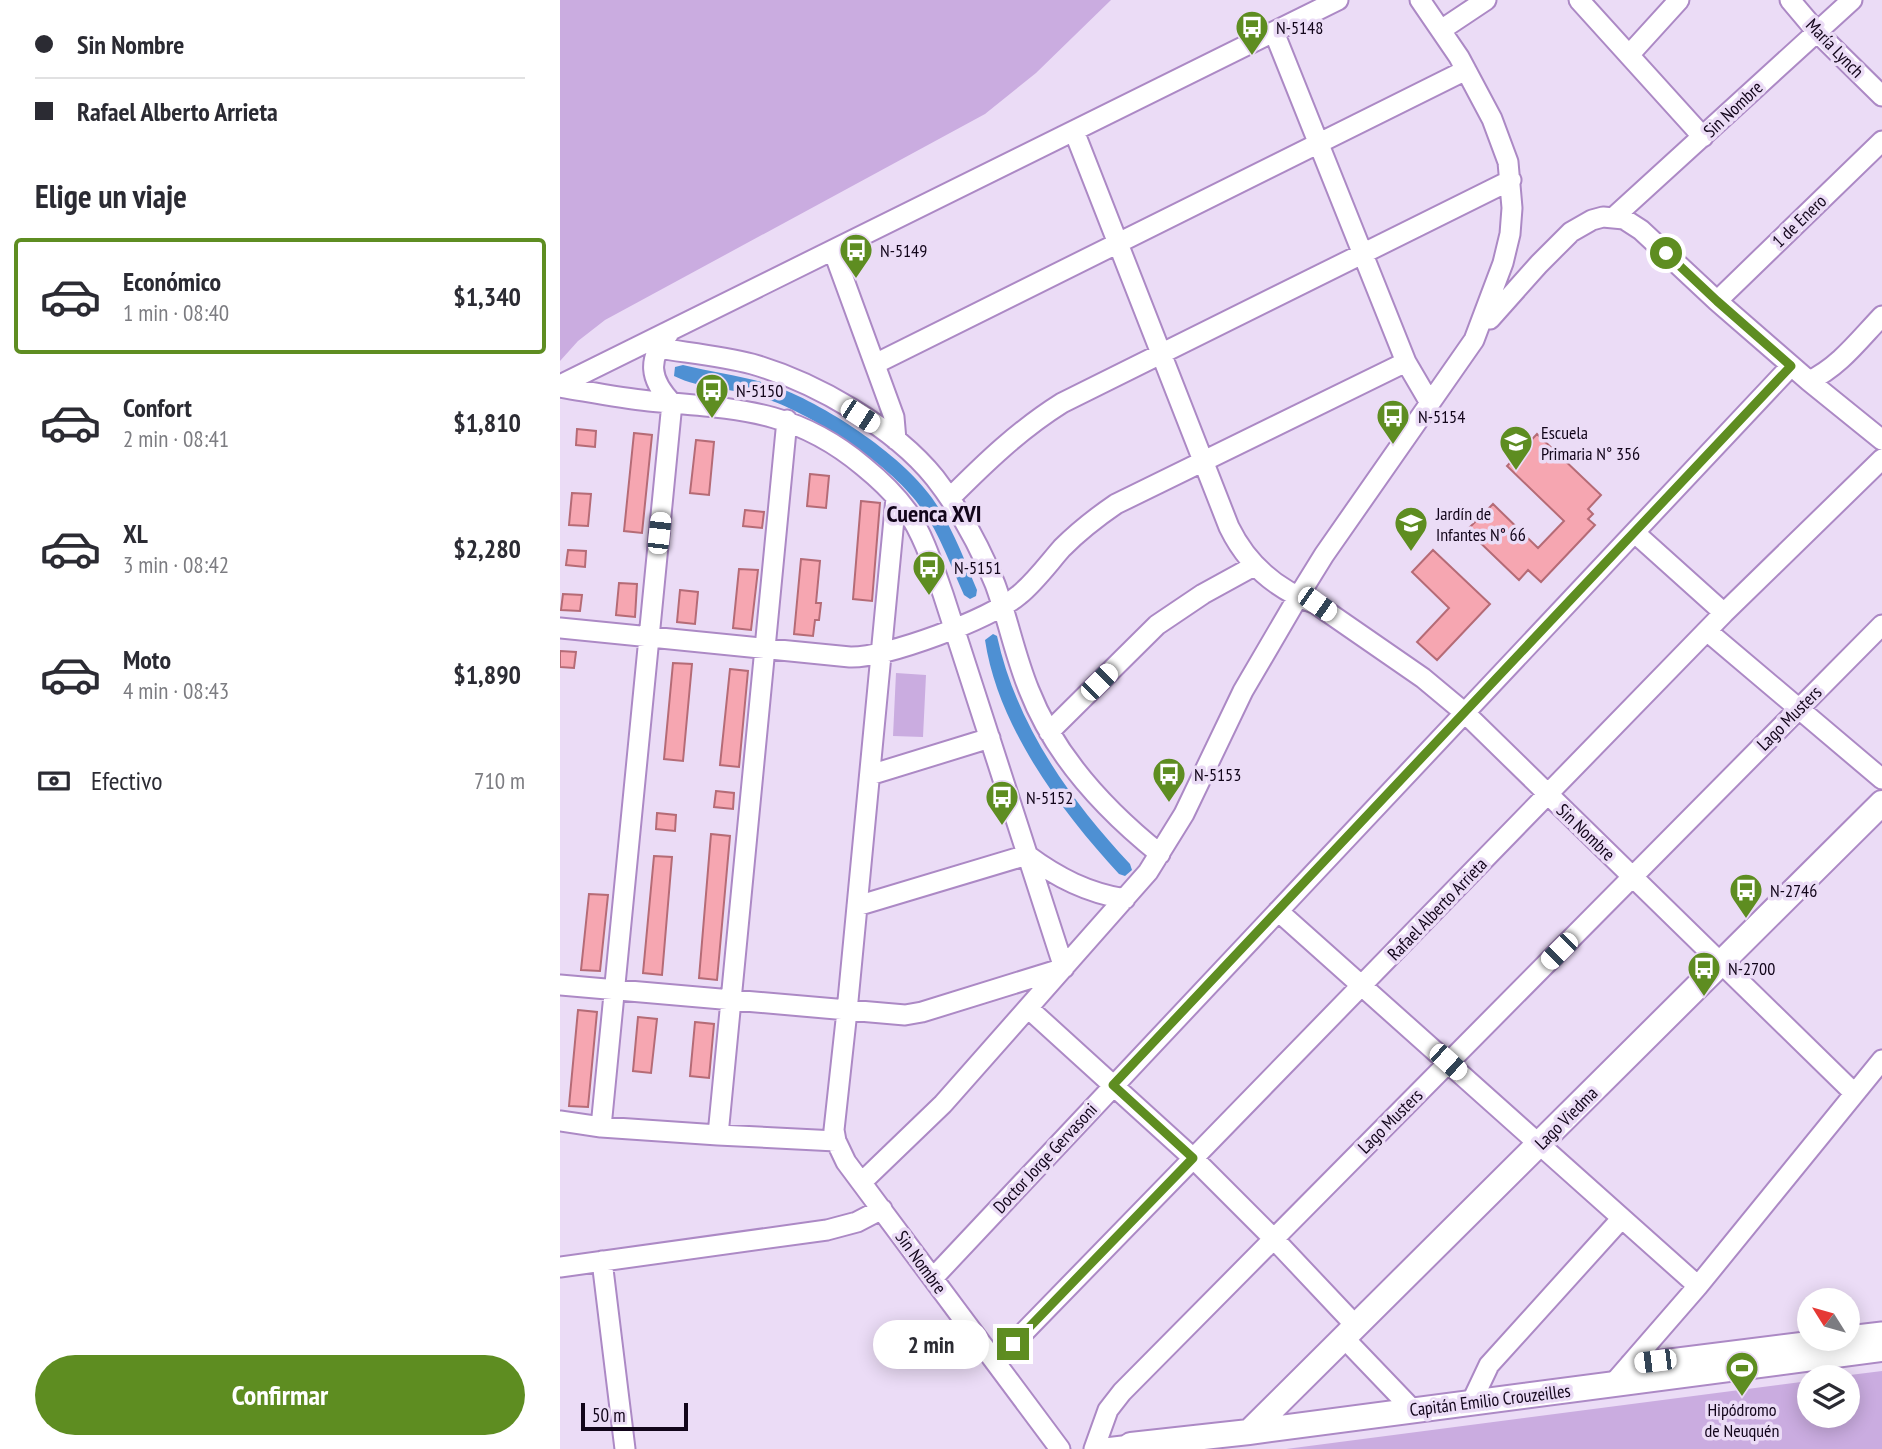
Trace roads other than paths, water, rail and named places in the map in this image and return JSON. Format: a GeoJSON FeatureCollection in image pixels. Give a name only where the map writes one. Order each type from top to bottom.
{"type":"FeatureCollection","features":[{"type":"Feature","properties":{"kind":"main road","name":"Lago Viedma"},"geometry":{"type":"LineString","coordinates":[[1249,1432],[1882,803]]}},
{"type":"Feature","properties":{"kind":"main road","name":"Capitán Emilio Crouzeilles"},"geometry":{"type":"LineString","coordinates":[[1131,1447],[1882,1349]]}},
{"type":"Feature","properties":{"kind":"street"},"geometry":{"type":"LineString","coordinates":[[560,386],[1338,0]]}},
{"type":"Feature","properties":{"kind":"street"},"geometry":{"type":"LineString","coordinates":[[862,1182],[923,1125],[1125,899],[1160,854],[1184,814],[1254,671],[1298,597],[1324,555],[1474,340],[1506,253],[1512,208],[1511,180],[1502,141],[1466,70],[1420,0]]}},
{"type":"Feature","properties":{"kind":"street"},"geometry":{"type":"LineString","coordinates":[[1441,30],[1486,0]]}},
{"type":"Feature","properties":{"kind":"street"},"geometry":{"type":"LineString","coordinates":[[1579,0],[1703,137]]}},
{"type":"Feature","properties":{"kind":"street"},"geometry":{"type":"LineString","coordinates":[[1629,55],[1679,0]]}},
{"type":"Feature","properties":{"kind":"street","name":"María Lynch"},"geometry":{"type":"LineString","coordinates":[[1790,0],[1817,32],[1882,96]]}},
{"type":"Feature","properties":{"kind":"street","name":"Sin Nombre"},"geometry":{"type":"LineString","coordinates":[[1474,340],[1520,284],[1571,232],[1592,219],[1614,217],[1852,0]]}},
{"type":"Feature","properties":{"kind":"street"},"geometry":{"type":"LineString","coordinates":[[1274,32],[1406,362],[1430,403]]}},
{"type":"Feature","properties":{"kind":"street"},"geometry":{"type":"LineString","coordinates":[[875,364],[1466,70]]}},
{"type":"Feature","properties":{"kind":"street","name":"Sin Nombre"},"geometry":{"type":"LineString","coordinates":[[1074,131],[1235,540],[1254,566],[1298,597],[1317,604],[1402,663],[1465,713],[1854,1093]]}},
{"type":"Feature","properties":{"kind":"street","name":"1 de Enero"},"geometry":{"type":"LineString","coordinates":[[1717,301],[1882,141]]}},
{"type":"Feature","properties":{"kind":"street"},"geometry":{"type":"LineString","coordinates":[[950,498],[1000,448],[1039,417],[1088,389],[1511,180]]}},
{"type":"Feature","properties":{"kind":"street"},"geometry":{"type":"LineString","coordinates":[[1614,217],[1624,219],[1642,230],[1791,366],[1882,440]]}},
{"type":"Feature","properties":{"kind":"street"},"geometry":{"type":"LineString","coordinates":[[834,250],[894,417],[896,440]]}},
{"type":"Feature","properties":{"kind":"street"},"geometry":{"type":"LineString","coordinates":[[1809,381],[1837,364],[1882,316]]}},
{"type":"Feature","properties":{"kind":"street"},"geometry":{"type":"LineString","coordinates":[[601,1126],[672,403],[655,378],[654,358],[658,348],[673,329]]}},
{"type":"Feature","properties":{"kind":"street"},"geometry":{"type":"LineString","coordinates":[[658,348],[750,364],[774,371],[825,394],[896,440],[916,457],[950,498],[976,541],[1003,607],[1028,688],[1049,732],[1077,773],[1111,811],[1160,854]]}},
{"type":"Feature","properties":{"kind":"street"},"geometry":{"type":"LineString","coordinates":[[560,628],[850,657],[881,653],[955,628],[1003,607],[1021,594],[1062,549],[1096,518],[1136,493],[1406,362]]}},
{"type":"Feature","properties":{"kind":"street","name":"Doctor Jorge Gervasoni"},"geometry":{"type":"LineString","coordinates":[[933,1278],[1791,366]]}},
{"type":"Feature","properties":{"kind":"street"},"geometry":{"type":"LineString","coordinates":[[560,386],[608,396],[740,409],[787,421],[806,428],[841,450],[875,476],[896,498],[921,536],[955,628],[1064,968]]}},
{"type":"Feature","properties":{"kind":"street"},"geometry":{"type":"LineString","coordinates":[[718,1135],[787,421]]}},
{"type":"Feature","properties":{"kind":"street","name":"Rafael Alberto Arrieta"},"geometry":{"type":"LineString","coordinates":[[995,1362],[1724,613],[1882,459]]}},
{"type":"Feature","properties":{"kind":"street"},"geometry":{"type":"LineString","coordinates":[[560,1121],[718,1135],[836,1141],[834,1120],[847,1011],[896,498]]}},
{"type":"Feature","properties":{"kind":"street"},"geometry":{"type":"LineString","coordinates":[[1635,533],[1724,613]]}},
{"type":"Feature","properties":{"kind":"street"},"geometry":{"type":"LineString","coordinates":[[1049,732],[1157,625],[1203,594],[1254,566]]}},
{"type":"Feature","properties":{"kind":"street","name":"Lago Musters"},"geometry":{"type":"LineString","coordinates":[[1095,1449],[1108,1410],[1122,1392],[1882,625]]}},
{"type":"Feature","properties":{"kind":"street"},"geometry":{"type":"LineString","coordinates":[[1707,631],[1882,779]]}},
{"type":"Feature","properties":{"kind":"street"},"geometry":{"type":"LineString","coordinates":[[870,775],[990,738]]}},
{"type":"Feature","properties":{"kind":"street"},"geometry":{"type":"LineString","coordinates":[[857,906],[1027,855],[1075,885],[1099,894],[1125,899]]}},
{"type":"Feature","properties":{"kind":"street"},"geometry":{"type":"LineString","coordinates":[[1278,911],[1698,1286]]}},
{"type":"Feature","properties":{"kind":"street"},"geometry":{"type":"LineString","coordinates":[[560,985],[889,1015],[922,1012],[1064,968]]}},
{"type":"Feature","properties":{"kind":"street"},"geometry":{"type":"LineString","coordinates":[[1028,1008],[1193,1158],[1273,1238],[1413,1410]]}},
{"type":"Feature","properties":{"kind":"street"},"geometry":{"type":"LineString","coordinates":[[1612,1385],[1698,1286],[1882,1059]]}},
{"type":"Feature","properties":{"kind":"street","name":"Sin Nombre"},"geometry":{"type":"LineString","coordinates":[[836,1141],[846,1162],[1060,1449]]}},
{"type":"Feature","properties":{"kind":"street"},"geometry":{"type":"LineString","coordinates":[[560,1267],[827,1230],[857,1222],[882,1209]]}},
{"type":"Feature","properties":{"kind":"street"},"geometry":{"type":"LineString","coordinates":[[1471,1403],[1489,1365],[1622,1218]]}},
{"type":"Feature","properties":{"kind":"street"},"geometry":{"type":"LineString","coordinates":[[601,1261],[625,1449]]}},
{"type":"Feature","properties":{"kind":"street"},"geometry":{"type":"LineString","coordinates":[[1860,1335],[1882,1332]]}},
{"type":"Feature","properties":{"kind":"street"},"geometry":{"type":"LineString","coordinates":[[1630,1364],[1797,1343]]}},
{"type":"Feature","properties":{"kind":"street","name":"Capitán Emilio Crouzeilles"},"geometry":{"type":"LineString","coordinates":[[1095,1449],[1131,1447]]}},
{"type":"Feature","properties":{"kind":"water"},"geometry":{"type":"Polygon","coordinates":[[[683,365],[761,382],[792,393],[837,417],[881,448],[901,464],[932,498],[952,531],[977,590],[976,596],[970,599],[964,595],[940,540],[922,509],[892,476],[873,460],[852,444],[786,407],[756,395],[696,384],[674,376],[675,367],[683,365]]]}},
{"type":"Feature","properties":{"kind":"water"},"geometry":{"type":"Polygon","coordinates":[[[993,634],[997,636],[1017,700],[1032,730],[1067,787],[1130,864],[1132,870],[1125,876],[1119,874],[1075,823],[1035,766],[1018,736],[992,672],[985,640],[993,634]]]}},
{"type":"Feature","properties":{"kind":"place","name":"N-5148"},"geometry":{"type":"Point","coordinates":[1252,57]}},
{"type":"Feature","properties":{"kind":"place","name":"N-5149"},"geometry":{"type":"Point","coordinates":[856,280]}},
{"type":"Feature","properties":{"kind":"place","name":"N-5150"},"geometry":{"type":"Point","coordinates":[712,420]}},
{"type":"Feature","properties":{"kind":"place","name":"N-5154"},"geometry":{"type":"Point","coordinates":[1393,446]}},
{"type":"Feature","properties":{"kind":"place","name":"Escuela Primaria N° 356"},"geometry":{"type":"Point","coordinates":[1516,472]}},
{"type":"Feature","properties":{"kind":"place","name":"Jardín de Infantes N° 66"},"geometry":{"type":"Point","coordinates":[1411,553]}},
{"type":"Feature","properties":{"kind":"place","name":"N-5151"},"geometry":{"type":"Point","coordinates":[929,597]}},
{"type":"Feature","properties":{"kind":"place","name":"N-5153"},"geometry":{"type":"Point","coordinates":[1169,804]}},
{"type":"Feature","properties":{"kind":"place","name":"N-5152"},"geometry":{"type":"Point","coordinates":[1002,827]}},
{"type":"Feature","properties":{"kind":"place","name":"N-2746"},"geometry":{"type":"Point","coordinates":[1746,920]}},
{"type":"Feature","properties":{"kind":"place","name":"N-2700"},"geometry":{"type":"Point","coordinates":[1704,998]}},
{"type":"Feature","properties":{"kind":"place","name":"Hipódromo de Neuquén"},"geometry":{"type":"Point","coordinates":[1742,1398]}},
{"type":"Feature","properties":{"kind":"district","name":"Cuenca XVI"},"geometry":{"type":"Point","coordinates":[934,513]}}]}
